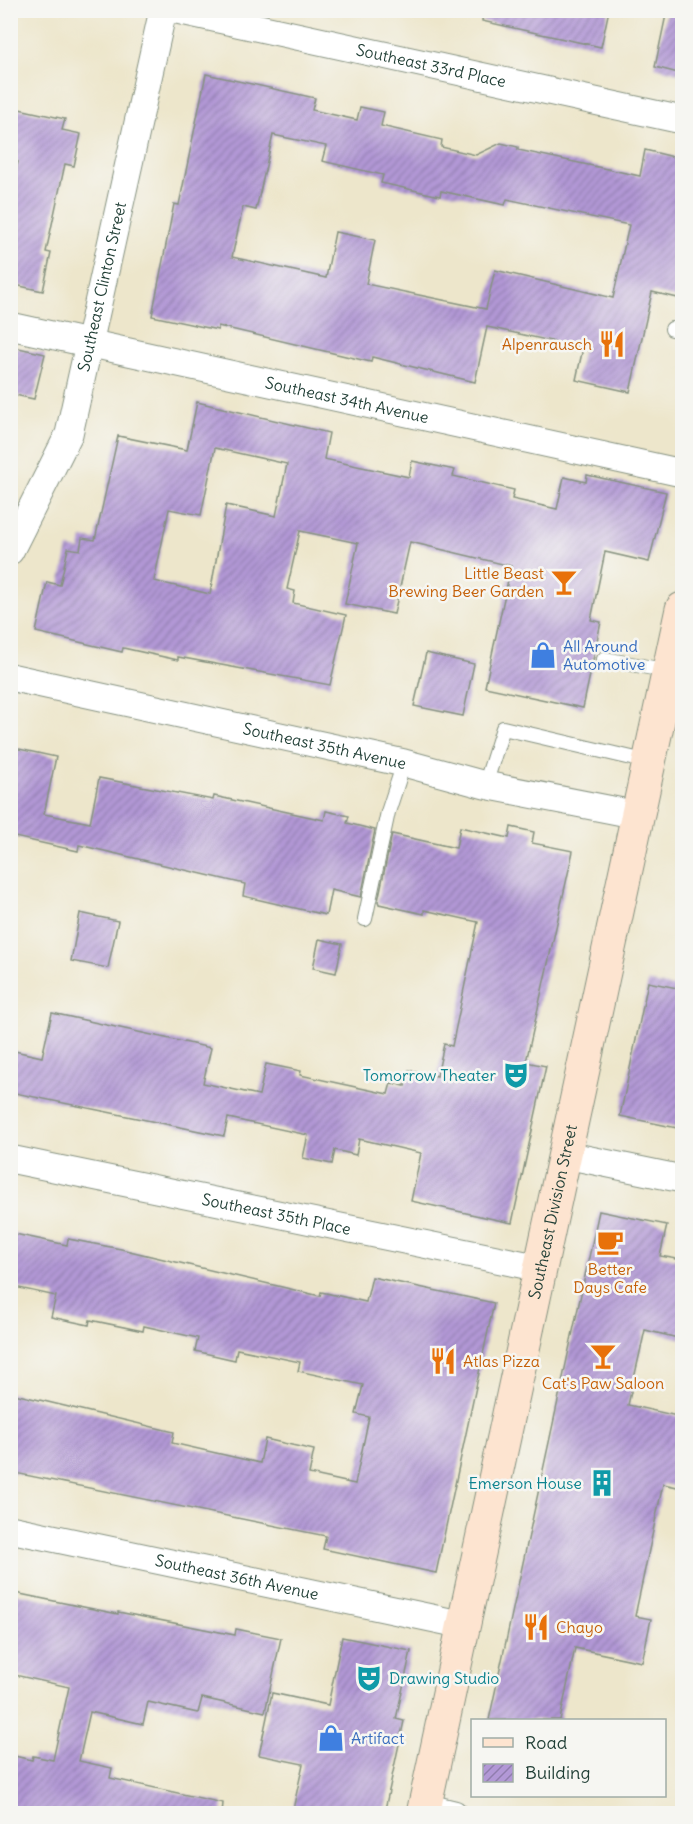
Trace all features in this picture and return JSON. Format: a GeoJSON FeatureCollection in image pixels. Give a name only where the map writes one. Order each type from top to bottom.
{"type":"FeatureCollection","features":[{"type":"Feature","properties":{"kind":"main road","name":"Southeast Division Street"},"geometry":{"type":"LineString","coordinates":[[434,1811],[464,1625],[682,609]]}},
{"type":"Feature","properties":{"kind":"street","name":"Southeast Clinton Street"},"geometry":{"type":"LineString","coordinates":[[10,550],[69,434],[91,344],[162,10]]}},
{"type":"Feature","properties":{"kind":"street","name":"Southeast 33rd Place"},"geometry":{"type":"LineString","coordinates":[[177,10],[682,120]]}},
{"type":"Feature","properties":{"kind":"street","name":"Southeast 34th Avenue"},"geometry":{"type":"LineString","coordinates":[[10,326],[682,473]]}},
{"type":"Feature","properties":{"kind":"street","name":"Southeast 35th Avenue"},"geometry":{"type":"LineString","coordinates":[[10,677],[404,763],[484,785],[638,815]]}},
{"type":"Feature","properties":{"kind":"street"},"geometry":{"type":"LineString","coordinates":[[566,1155],[682,1179]]}},
{"type":"Feature","properties":{"kind":"street","name":"Southeast 35th Place"},"geometry":{"type":"LineString","coordinates":[[10,1159],[540,1268]]}},
{"type":"Feature","properties":{"kind":"street","name":"Southeast 36th Avenue"},"geometry":{"type":"LineString","coordinates":[[10,1528],[464,1625]]}},
{"type":"Feature","properties":{"kind":"lane"},"geometry":{"type":"LineString","coordinates":[[604,659],[669,671]]}},
{"type":"Feature","properties":{"kind":"lane"},"geometry":{"type":"LineString","coordinates":[[484,785],[503,728],[649,762]]}},
{"type":"Feature","properties":{"kind":"lane"},"geometry":{"type":"LineString","coordinates":[[364,919],[388,812],[404,763]]}},
{"type":"Feature","properties":{"kind":"building"},"geometry":{"type":"Polygon","coordinates":[[[483,10],[609,10],[601,47],[482,21],[483,10]]]}},
{"type":"Feature","properties":{"kind":"building"},"geometry":{"type":"Polygon","coordinates":[[[667,10],[682,10],[682,74],[655,67],[667,10]]]}},
{"type":"Feature","properties":{"kind":"building"},"geometry":{"type":"Polygon","coordinates":[[[206,74],[315,98],[312,110],[357,120],[360,107],[384,112],[381,126],[442,140],[441,147],[476,155],[501,143],[518,147],[518,150],[640,176],[645,150],[682,159],[682,299],[652,292],[630,392],[576,380],[583,348],[487,327],[475,382],[372,357],[371,362],[218,326],[218,330],[152,316],[174,204],[179,205],[206,74]],[[273,135],[256,210],[243,207],[232,257],[326,278],[335,232],[375,240],[366,284],[486,309],[495,270],[613,298],[629,225],[507,199],[505,205],[441,191],[440,196],[381,183],[383,175],[322,161],[326,146],[273,135]]]}},
{"type":"Feature","properties":{"kind":"building"},"geometry":{"type":"Polygon","coordinates":[[[10,107],[65,119],[62,130],[81,134],[74,166],[65,164],[46,252],[51,253],[43,291],[10,284],[10,196],[18,162],[10,161],[10,107]]]}},
{"type":"Feature","properties":{"kind":"building"},"geometry":{"type":"Polygon","coordinates":[[[10,346],[45,354],[34,399],[10,394],[10,346]]]}},
{"type":"Feature","properties":{"kind":"building"},"geometry":{"type":"Polygon","coordinates":[[[197,402],[329,433],[324,459],[409,477],[412,461],[455,470],[453,476],[514,490],[512,499],[557,509],[564,477],[586,482],[587,475],[666,492],[649,562],[605,552],[591,620],[601,622],[583,708],[485,687],[511,566],[410,542],[394,614],[345,604],[358,543],[300,531],[287,589],[295,591],[293,603],[346,615],[330,685],[178,657],[178,660],[123,648],[122,652],[36,632],[47,582],[60,585],[68,548],[80,550],[82,538],[95,540],[118,436],[187,450],[197,402]],[[215,448],[201,515],[169,509],[154,581],[210,594],[226,505],[276,516],[287,464],[215,448]]]}},
{"type":"Feature","properties":{"kind":"building"},"geometry":{"type":"Polygon","coordinates":[[[426,653],[474,664],[463,716],[414,706],[426,653]]]}},
{"type":"Feature","properties":{"kind":"building"},"geometry":{"type":"Polygon","coordinates":[[[10,747],[56,757],[44,814],[90,823],[99,778],[213,800],[214,796],[324,820],[326,811],[349,816],[347,823],[375,830],[361,897],[331,890],[326,915],[243,896],[245,884],[79,845],[78,851],[10,836],[10,747]]]}},
{"type":"Feature","properties":{"kind":"building"},"geometry":{"type":"Polygon","coordinates":[[[460,827],[509,838],[511,827],[534,832],[532,843],[573,851],[526,1062],[546,1066],[512,1223],[411,1201],[421,1153],[359,1139],[356,1155],[335,1150],[332,1164],[303,1158],[308,1135],[228,1118],[224,1136],[10,1092],[10,1050],[42,1057],[52,1013],[211,1048],[203,1083],[259,1095],[266,1064],[301,1071],[300,1075],[388,1094],[391,1083],[405,1086],[409,1070],[437,1076],[444,1044],[452,1046],[478,922],[424,910],[424,914],[379,904],[378,901],[392,834],[456,848],[460,827]]]}},
{"type":"Feature","properties":{"kind":"building"},"geometry":{"type":"Polygon","coordinates":[[[80,913],[118,921],[108,968],[71,961],[80,913]]]}},
{"type":"Feature","properties":{"kind":"building"},"geometry":{"type":"Polygon","coordinates":[[[319,939],[342,944],[336,973],[313,968],[319,939]]]}},
{"type":"Feature","properties":{"kind":"building"},"geometry":{"type":"Polygon","coordinates":[[[648,982],[682,989],[682,1129],[620,1116],[648,982]]]}},
{"type":"Feature","properties":{"kind":"building"},"geometry":{"type":"Polygon","coordinates":[[[599,1211],[667,1225],[660,1256],[682,1260],[682,1339],[645,1330],[628,1405],[682,1417],[682,1488],[663,1484],[635,1616],[651,1619],[642,1662],[575,1648],[560,1719],[489,1719],[599,1211]]]}},
{"type":"Feature","properties":{"kind":"building"},"geometry":{"type":"Polygon","coordinates":[[[10,1233],[67,1245],[68,1239],[121,1249],[320,1296],[321,1292],[366,1302],[372,1277],[494,1303],[436,1573],[323,1549],[326,1536],[10,1472],[10,1393],[174,1432],[172,1443],[260,1463],[265,1439],[314,1450],[309,1474],[355,1484],[369,1417],[356,1414],[363,1385],[298,1371],[300,1362],[237,1349],[235,1360],[195,1351],[198,1338],[144,1326],[143,1331],[90,1320],[89,1325],[51,1317],[56,1296],[10,1286],[10,1233]]]}},
{"type":"Feature","properties":{"kind":"building"},"geometry":{"type":"Polygon","coordinates":[[[10,1592],[235,1635],[236,1629],[281,1638],[265,1712],[202,1698],[198,1713],[148,1702],[143,1724],[90,1712],[79,1761],[112,1768],[110,1778],[223,1803],[222,1814],[10,1814],[10,1755],[32,1760],[33,1756],[53,1760],[69,1687],[10,1674],[10,1592]]]}},
{"type":"Feature","properties":{"kind":"building"},"geometry":{"type":"Polygon","coordinates":[[[342,1637],[411,1651],[396,1719],[404,1721],[384,1814],[292,1814],[303,1764],[259,1755],[272,1693],[328,1705],[342,1637]]]}},
{"type":"Feature","properties":{"kind":"place","name":"Alpenrausch"},"geometry":{"type":"Point","coordinates":[612,344]}},
{"type":"Feature","properties":{"kind":"place","name":"Little Beast Brewing Beer Garden"},"geometry":{"type":"Point","coordinates":[564,582]}},
{"type":"Feature","properties":{"kind":"place","name":"All Around Automotive"},"geometry":{"type":"Point","coordinates":[543,655]}},
{"type":"Feature","properties":{"kind":"place","name":"Tomorrow Theater"},"geometry":{"type":"Point","coordinates":[516,1075]}},
{"type":"Feature","properties":{"kind":"place","name":"Better Days Cafe"},"geometry":{"type":"Point","coordinates":[610,1242]}},
{"type":"Feature","properties":{"kind":"place","name":"Cat's Paw Saloon"},"geometry":{"type":"Point","coordinates":[603,1356]}},
{"type":"Feature","properties":{"kind":"place","name":"Atlas Pizza"},"geometry":{"type":"Point","coordinates":[443,1361]}},
{"type":"Feature","properties":{"kind":"place","name":"Emerson House"},"geometry":{"type":"Point","coordinates":[602,1483]}},
{"type":"Feature","properties":{"kind":"place","name":"Chayo"},"geometry":{"type":"Point","coordinates":[536,1627]}},
{"type":"Feature","properties":{"kind":"place","name":"Drawing Studio"},"geometry":{"type":"Point","coordinates":[369,1678]}},
{"type":"Feature","properties":{"kind":"place","name":"Artifact"},"geometry":{"type":"Point","coordinates":[331,1738]}}]}
